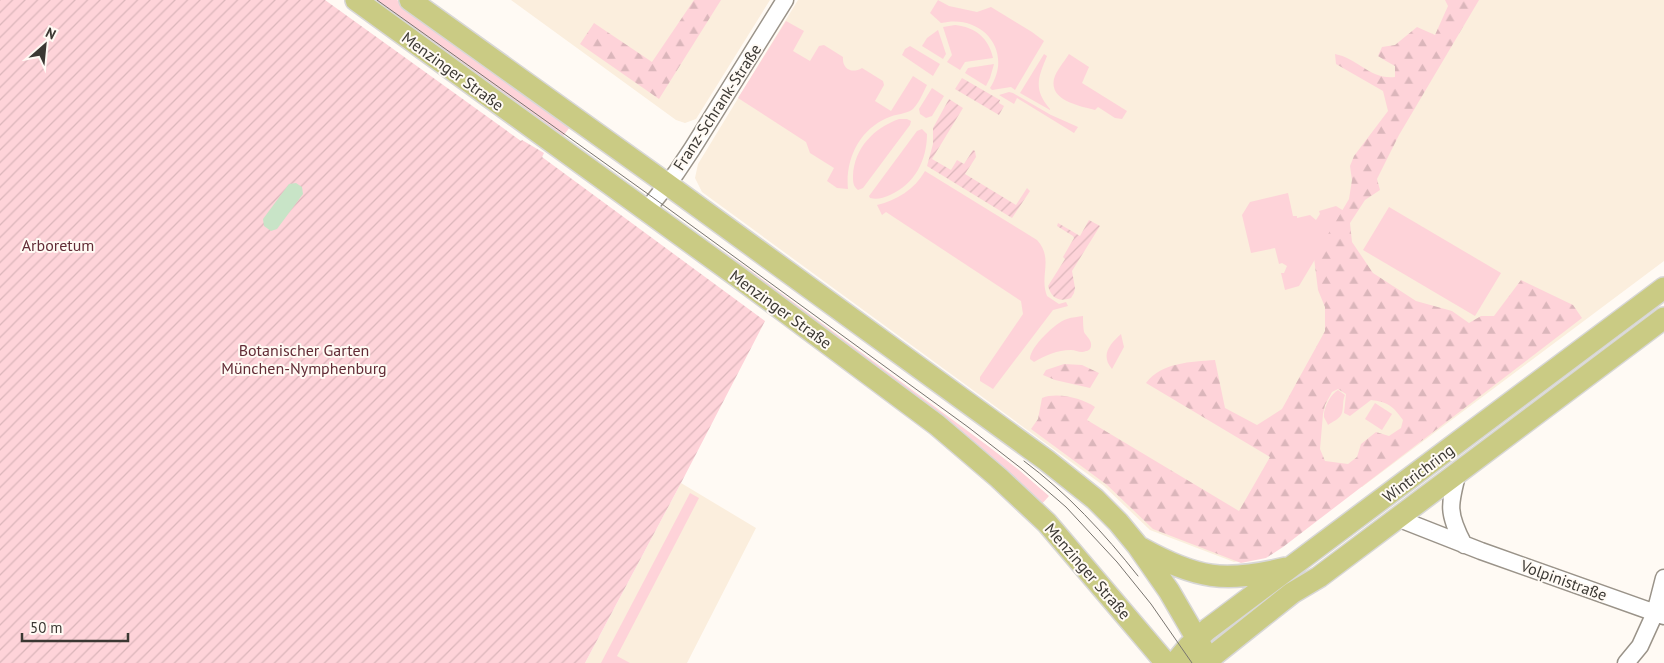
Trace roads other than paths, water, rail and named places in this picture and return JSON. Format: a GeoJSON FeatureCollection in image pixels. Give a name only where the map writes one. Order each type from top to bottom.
{"type":"FeatureCollection","features":[{"type":"Feature","properties":{"kind":"main road","name":"Menzinger Straße"},"geometry":{"type":"LineString","coordinates":[[356,0],[741,279],[937,425],[999,478],[1047,523],[1166,663]]}},
{"type":"Feature","properties":{"kind":"main road","name":"Menzinger Straße"},"geometry":{"type":"LineString","coordinates":[[410,0],[667,184],[1046,460],[1095,499],[1137,545],[1169,591],[1197,638],[1206,662]]}},
{"type":"Feature","properties":{"kind":"main road","name":"Wintrichring"},"geometry":{"type":"LineString","coordinates":[[1175,663],[1197,638],[1664,288]]}},
{"type":"Feature","properties":{"kind":"main road","name":"Wintrichring"},"geometry":{"type":"LineString","coordinates":[[1206,662],[1292,593],[1319,577],[1664,318]]}},
{"type":"Feature","properties":{"kind":"main road"},"geometry":{"type":"LineString","coordinates":[[1137,545],[1178,567],[1203,575],[1234,577],[1293,566]]}},
{"type":"Feature","properties":{"kind":"street","name":"Franz-Schrank-Straße"},"geometry":{"type":"LineString","coordinates":[[646,212],[726,96],[785,0]]}},
{"type":"Feature","properties":{"kind":"street"},"geometry":{"type":"LineString","coordinates":[[1458,472],[1450,506],[1456,530],[1464,544]]}},
{"type":"Feature","properties":{"kind":"street","name":"Volpinistraße"},"geometry":{"type":"LineString","coordinates":[[1397,518],[1660,615]]}},
{"type":"Feature","properties":{"kind":"street"},"geometry":{"type":"LineString","coordinates":[[1626,663],[1640,646],[1660,615],[1664,578]]}},
{"type":"Feature","properties":{"kind":"tram line"},"geometry":{"type":"LineString","coordinates":[[377,0],[655,199],[968,427],[1022,469],[1066,507],[1117,562],[1151,604],[1192,663]]}},
{"type":"Feature","properties":{"kind":"tram line"},"geometry":{"type":"LineString","coordinates":[[1024,461],[1055,486],[1084,514],[1138,576]]}},
{"type":"Feature","properties":{"kind":"park label","name":"Arboretum"},"geometry":{"type":"Point","coordinates":[58,245]}},
{"type":"Feature","properties":{"kind":"park label","name":"Botanischer Garten München-Nymphenburg"},"geometry":{"type":"Point","coordinates":[304,359]}}]}
